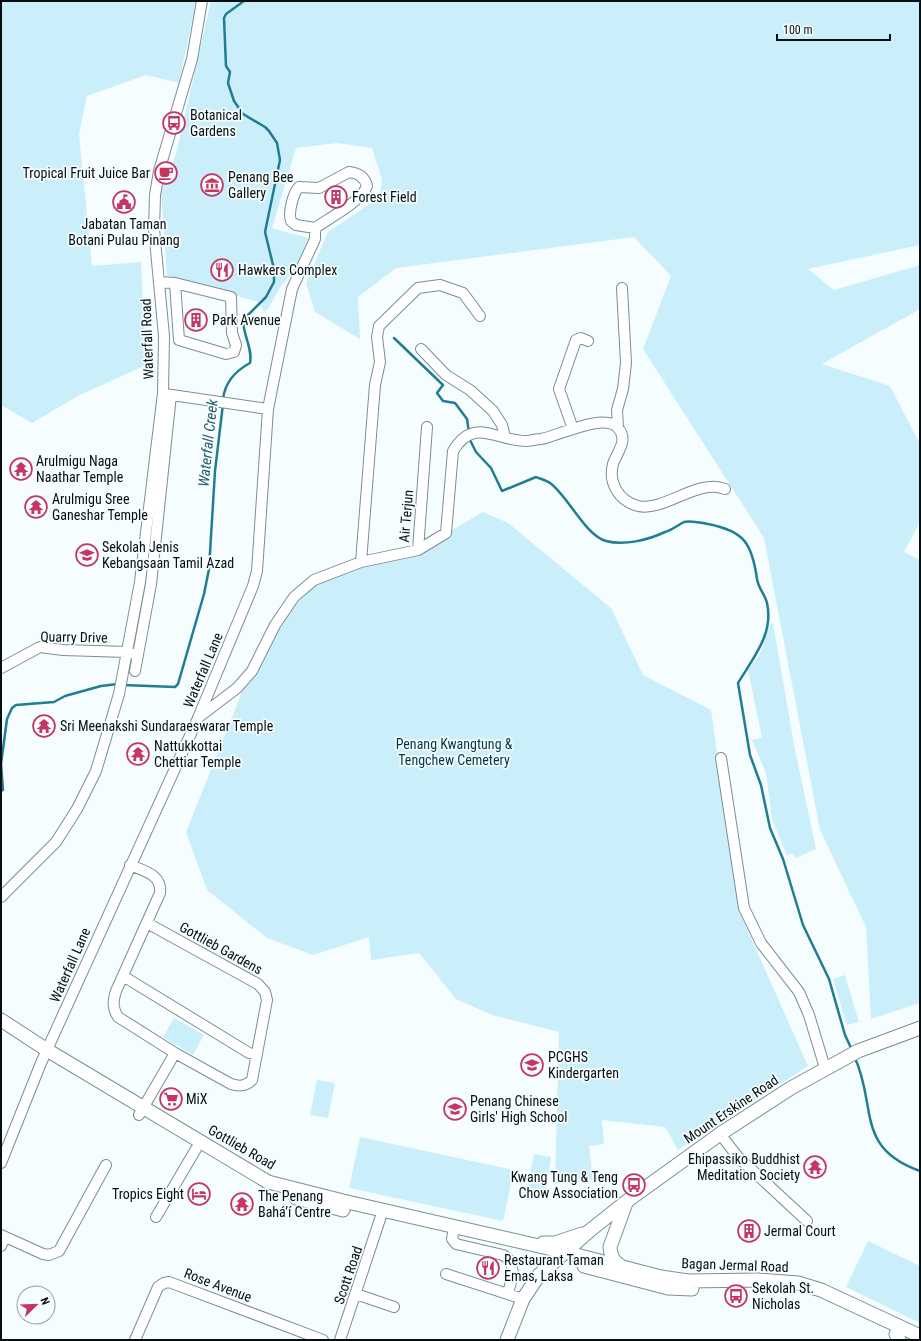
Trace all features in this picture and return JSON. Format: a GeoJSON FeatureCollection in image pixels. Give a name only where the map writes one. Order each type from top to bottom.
{"type":"FeatureCollection","features":[{"type":"Feature","properties":{"kind":"main road","name":"Gottlieb Road"},"geometry":{"type":"LineString","coordinates":[[1,1020],[46,1054]]}},
{"type":"Feature","properties":{"kind":"main road","name":"Mount Erskine Road"},"geometry":{"type":"LineString","coordinates":[[539,1275],[588,1232],[627,1201],[720,1134],[825,1068],[852,1054],[920,1028]]}},
{"type":"Feature","properties":{"kind":"main road","name":"Gottlieb Road"},"geometry":{"type":"LineString","coordinates":[[1,1029],[141,1111],[268,1182],[452,1233],[562,1256]]}},
{"type":"Feature","properties":{"kind":"main road","name":"Gottlieb Road"},"geometry":{"type":"LineString","coordinates":[[141,1111],[251,1183],[266,1190],[318,1204],[382,1214],[514,1240],[541,1251]]}},
{"type":"Feature","properties":{"kind":"main road"},"geometry":{"type":"LineString","coordinates":[[623,1267],[614,1261],[610,1255],[610,1248],[627,1201]]}},
{"type":"Feature","properties":{"kind":"main road"},"geometry":{"type":"LineString","coordinates":[[514,1240],[529,1240],[550,1244],[588,1232]]}},
{"type":"Feature","properties":{"kind":"main road"},"geometry":{"type":"LineString","coordinates":[[507,1340],[523,1299],[539,1275],[543,1262],[541,1251]]}},
{"type":"Feature","properties":{"kind":"main road","name":"Bagan Jermal Road"},"geometry":{"type":"LineString","coordinates":[[562,1256],[623,1267],[661,1277],[688,1281],[758,1280],[798,1283],[821,1290],[913,1337]]}},
{"type":"Feature","properties":{"kind":"main road","name":"Bagan Jermal Road"},"geometry":{"type":"LineString","coordinates":[[562,1256],[668,1288],[760,1288],[805,1294],[820,1298],[898,1337],[913,1337]]}},
{"type":"Feature","properties":{"kind":"street","name":"Waterfall Road"},"geometry":{"type":"LineString","coordinates":[[1,897],[56,842],[77,809],[96,771],[119,694],[140,582],[167,394],[164,336],[154,229],[155,195],[160,166],[192,59],[202,1]]}},
{"type":"Feature","properties":{"kind":"street"},"geometry":{"type":"LineString","coordinates":[[349,172],[361,176],[366,183],[363,193],[348,206],[315,228],[296,225],[291,222],[290,215],[297,189],[302,186],[319,188],[349,172]]}},
{"type":"Feature","properties":{"kind":"street","name":"Waterfall Lane"},"geometry":{"type":"LineString","coordinates":[[1,1163],[46,1054],[130,865],[198,718],[253,586],[257,571],[268,409],[292,289],[315,240],[315,228]]}},
{"type":"Feature","properties":{"kind":"street"},"geometry":{"type":"LineString","coordinates":[[159,282],[175,283],[230,296],[232,299],[232,334],[236,345],[234,352],[226,354],[178,339],[175,283]]}},
{"type":"Feature","properties":{"kind":"street"},"geometry":{"type":"LineString","coordinates":[[361,562],[375,385],[380,362],[377,337],[379,326],[418,288],[440,285],[463,293],[480,316]]}},
{"type":"Feature","properties":{"kind":"street"},"geometry":{"type":"LineString","coordinates":[[622,288],[626,363],[623,389],[617,410],[618,428],[621,432],[622,446],[614,462],[612,475],[616,490],[625,501],[638,506],[650,506],[705,489],[716,487],[725,490]]}},
{"type":"Feature","properties":{"kind":"street"},"geometry":{"type":"LineString","coordinates":[[573,429],[559,389],[576,340],[581,338],[588,341]]}},
{"type":"Feature","properties":{"kind":"street"},"geometry":{"type":"LineString","coordinates":[[421,349],[446,374],[470,390],[493,411],[502,425],[506,437]]}},
{"type":"Feature","properties":{"kind":"street"},"geometry":{"type":"LineString","coordinates":[[135,671],[151,584],[167,394],[268,409]]}},
{"type":"Feature","properties":{"kind":"street"},"geometry":{"type":"LineString","coordinates":[[418,550],[446,533],[453,451],[459,441],[471,434],[488,432],[525,441],[551,437],[573,429],[607,422],[617,410]]}},
{"type":"Feature","properties":{"kind":"street"},"geometry":{"type":"LineString","coordinates":[[607,422],[618,428]]}},
{"type":"Feature","properties":{"kind":"street","name":"Air Terjun"},"geometry":{"type":"LineString","coordinates":[[198,718],[237,688],[252,671],[275,625],[294,597],[314,580],[361,562],[418,550],[427,427]]}},
{"type":"Feature","properties":{"kind":"street","name":"Quarry Drive"},"geometry":{"type":"LineString","coordinates":[[1,668],[40,648],[127,652],[138,655]]}},
{"type":"Feature","properties":{"kind":"street"},"geometry":{"type":"LineString","coordinates":[[721,758],[744,908],[761,943],[799,992],[809,1015],[825,1068]]}},
{"type":"Feature","properties":{"kind":"street","name":"Gottlieb Gardens"},"geometry":{"type":"LineString","coordinates":[[130,865],[153,875],[158,879],[161,886],[160,893],[123,976],[113,1002],[114,1010],[118,1017],[175,1053],[231,1084],[241,1086],[247,1085],[252,1080],[267,1000],[262,987],[147,923]]}},
{"type":"Feature","properties":{"kind":"street"},"geometry":{"type":"LineString","coordinates":[[123,976],[249,1053],[257,1055]]}},
{"type":"Feature","properties":{"kind":"street"},"geometry":{"type":"LineString","coordinates":[[141,1111],[175,1053]]}},
{"type":"Feature","properties":{"kind":"street"},"geometry":{"type":"LineString","coordinates":[[720,1134],[738,1157],[807,1221]]}},
{"type":"Feature","properties":{"kind":"street"},"geometry":{"type":"LineString","coordinates":[[156,1218],[196,1148]]}},
{"type":"Feature","properties":{"kind":"street"},"geometry":{"type":"LineString","coordinates":[[2,1239],[43,1254],[49,1255],[59,1251],[106,1165]]}},
{"type":"Feature","properties":{"kind":"street","name":"Scott Road"},"geometry":{"type":"LineString","coordinates":[[340,1340],[382,1214]]}},
{"type":"Feature","properties":{"kind":"street"},"geometry":{"type":"LineString","coordinates":[[452,1233],[452,1239],[456,1244],[503,1255],[507,1258],[513,1267],[514,1273],[508,1293]]}},
{"type":"Feature","properties":{"kind":"street"},"geometry":{"type":"LineString","coordinates":[[446,1274],[523,1299]]}},
{"type":"Feature","properties":{"kind":"street","name":"Rose Avenue"},"geometry":{"type":"LineString","coordinates":[[135,1340],[158,1287],[164,1282],[169,1282],[323,1340]]}},
{"type":"Feature","properties":{"kind":"street"},"geometry":{"type":"LineString","coordinates":[[356,1294],[394,1307]]}},
{"type":"Feature","properties":{"kind":"green space"},"geometry":{"type":"Polygon","coordinates":[[[1,1],[196,1],[179,83],[146,75],[87,96],[79,134],[92,266],[141,262],[146,365],[78,396],[32,423],[1,405],[1,1]]]}},
{"type":"Feature","properties":{"kind":"green space"},"geometry":{"type":"Polygon","coordinates":[[[211,1],[920,1],[920,245],[808,269],[834,290],[920,265],[920,309],[822,364],[890,386],[920,444],[920,522],[904,552],[920,560],[920,1003],[871,1019],[866,927],[820,830],[764,538],[643,349],[671,276],[634,237],[396,268],[358,297],[360,339],[315,312],[306,283],[328,232],[380,197],[382,180],[372,148],[337,143],[296,148],[272,228],[308,238],[295,270],[281,286],[268,309],[264,312],[258,302],[167,276],[161,191],[176,154],[211,1]]]}},
{"type":"Feature","properties":{"kind":"green space","name":"Penang Kwangtung & Tengchew Cemetery"},"geometry":{"type":"Polygon","coordinates":[[[483,512],[508,523],[611,608],[643,675],[711,710],[739,911],[808,1066],[678,1150],[665,1127],[602,1120],[604,1144],[589,1146],[593,1180],[555,1184],[559,1032],[492,1015],[456,999],[419,953],[371,960],[369,937],[313,955],[267,938],[207,890],[186,832],[242,692],[259,667],[288,608],[309,581],[415,552],[483,512]]]}},
{"type":"Feature","properties":{"kind":"green space"},"geometry":{"type":"Polygon","coordinates":[[[773,623],[795,750],[816,849],[796,858],[792,853],[787,856],[772,819],[766,773],[752,740],[762,738],[748,670],[760,654],[770,624],[773,623]]]}},
{"type":"Feature","properties":{"kind":"green space"},"geometry":{"type":"Polygon","coordinates":[[[845,975],[859,1022],[847,1025],[833,979],[845,975]]]}},
{"type":"Feature","properties":{"kind":"green space"},"geometry":{"type":"Polygon","coordinates":[[[174,1018],[204,1035],[193,1055],[163,1037],[174,1018]]]}},
{"type":"Feature","properties":{"kind":"green space"},"geometry":{"type":"Polygon","coordinates":[[[317,1080],[335,1083],[328,1118],[310,1115],[317,1080]]]}},
{"type":"Feature","properties":{"kind":"green space"},"geometry":{"type":"Polygon","coordinates":[[[360,1137],[514,1170],[503,1221],[349,1188],[360,1137]]]}},
{"type":"Feature","properties":{"kind":"green space"},"geometry":{"type":"Polygon","coordinates":[[[534,1154],[551,1157],[545,1195],[527,1192],[534,1154]]]}},
{"type":"Feature","properties":{"kind":"green space"},"geometry":{"type":"Polygon","coordinates":[[[868,1241],[920,1266],[920,1323],[846,1287],[868,1241]]]}},
{"type":"Feature","properties":{"kind":"waterway","name":"Waterfall Creek"},"geometry":{"type":"LineString","coordinates":[[223,399],[228,383],[235,374],[250,363],[251,358],[243,326],[243,320],[266,297],[274,282],[274,269],[265,232],[280,160],[277,143],[265,127],[243,114],[234,101],[228,83],[230,72],[226,66],[224,18],[226,14],[244,1]]}},
{"type":"Feature","properties":{"kind":"waterway"},"geometry":{"type":"LineString","coordinates":[[394,338],[443,385],[437,393],[443,401],[455,403],[467,419],[469,433]]}},
{"type":"Feature","properties":{"kind":"waterway","name":"Waterfall Creek"},"geometry":{"type":"LineString","coordinates":[[123,685],[175,687],[178,684],[204,594],[209,569],[215,471],[223,404]]}},
{"type":"Feature","properties":{"kind":"waterway"},"geometry":{"type":"LineString","coordinates":[[469,438],[476,452],[491,468],[502,491],[536,477],[547,481],[557,489],[591,531],[606,541],[620,543],[644,540],[689,521],[730,530],[738,535],[749,548],[758,583],[767,603],[768,614],[768,625],[761,645],[738,683],[750,755],[761,785],[770,828],[783,859],[803,925],[829,979],[845,1035],[852,1050]]}},
{"type":"Feature","properties":{"kind":"waterway","name":"Waterfall Creek"},"geometry":{"type":"LineString","coordinates":[[1,791],[3,790],[1,764],[7,719],[12,708],[16,705],[54,702],[65,696],[101,686],[118,684]]}},
{"type":"Feature","properties":{"kind":"waterway"},"geometry":{"type":"LineString","coordinates":[[855,1058],[861,1076],[871,1124],[877,1138],[886,1150],[899,1162],[920,1171]]}},
{"type":"Feature","properties":{"kind":"place","name":"Botanical Gardens"},"geometry":{"type":"Point","coordinates":[174,123]}},
{"type":"Feature","properties":{"kind":"place","name":"Tropical Fruit Juice Bar"},"geometry":{"type":"Point","coordinates":[166,173]}},
{"type":"Feature","properties":{"kind":"place","name":"Penang Bee Gallery"},"geometry":{"type":"Point","coordinates":[212,185]}},
{"type":"Feature","properties":{"kind":"place","name":"Forest Field"},"geometry":{"type":"Point","coordinates":[336,197]}},
{"type":"Feature","properties":{"kind":"place","name":"Jabatan Taman Botani Pulau Pinang"},"geometry":{"type":"Point","coordinates":[124,202]}},
{"type":"Feature","properties":{"kind":"place","name":"Hawkers Complex"},"geometry":{"type":"Point","coordinates":[222,270]}},
{"type":"Feature","properties":{"kind":"place","name":"Park Avenue"},"geometry":{"type":"Point","coordinates":[196,320]}},
{"type":"Feature","properties":{"kind":"place","name":"Arulmigu Naga Naathar Temple"},"geometry":{"type":"Point","coordinates":[21,469]}},
{"type":"Feature","properties":{"kind":"place","name":"Arulmigu Sree Ganeshar Temple"},"geometry":{"type":"Point","coordinates":[36,507]}},
{"type":"Feature","properties":{"kind":"place","name":"Sekolah Jenis Kebangsaan Tamil Azad"},"geometry":{"type":"Point","coordinates":[87,555]}},
{"type":"Feature","properties":{"kind":"place","name":"Sri Meenakshi Sundaraeswarar Temple"},"geometry":{"type":"Point","coordinates":[44,726]}},
{"type":"Feature","properties":{"kind":"place","name":"Nattukkottai Chettiar Temple"},"geometry":{"type":"Point","coordinates":[138,754]}},
{"type":"Feature","properties":{"kind":"place","name":"PCGHS Kindergarten"},"geometry":{"type":"Point","coordinates":[532,1065]}},
{"type":"Feature","properties":{"kind":"place","name":"MiX"},"geometry":{"type":"Point","coordinates":[171,1099]}},
{"type":"Feature","properties":{"kind":"place","name":"Penang Chinese Girls' High School"},"geometry":{"type":"Point","coordinates":[455,1109]}},
{"type":"Feature","properties":{"kind":"place","name":"Ehipassiko Buddhist Meditation Society"},"geometry":{"type":"Point","coordinates":[815,1167]}},
{"type":"Feature","properties":{"kind":"place","name":"Kwang Tung & Teng Chow Association"},"geometry":{"type":"Point","coordinates":[634,1185]}},
{"type":"Feature","properties":{"kind":"place","name":"Tropics Eight"},"geometry":{"type":"Point","coordinates":[199,1194]}},
{"type":"Feature","properties":{"kind":"place","name":"The Penang Bahá’í Centre"},"geometry":{"type":"Point","coordinates":[242,1204]}},
{"type":"Feature","properties":{"kind":"place","name":"Jermal Court"},"geometry":{"type":"Point","coordinates":[749,1231]}},
{"type":"Feature","properties":{"kind":"place","name":"Restaurant Taman Emas, Laksa"},"geometry":{"type":"Point","coordinates":[488,1268]}},
{"type":"Feature","properties":{"kind":"place","name":"Sekolah St. Nicholas"},"geometry":{"type":"Point","coordinates":[736,1296]}}]}
